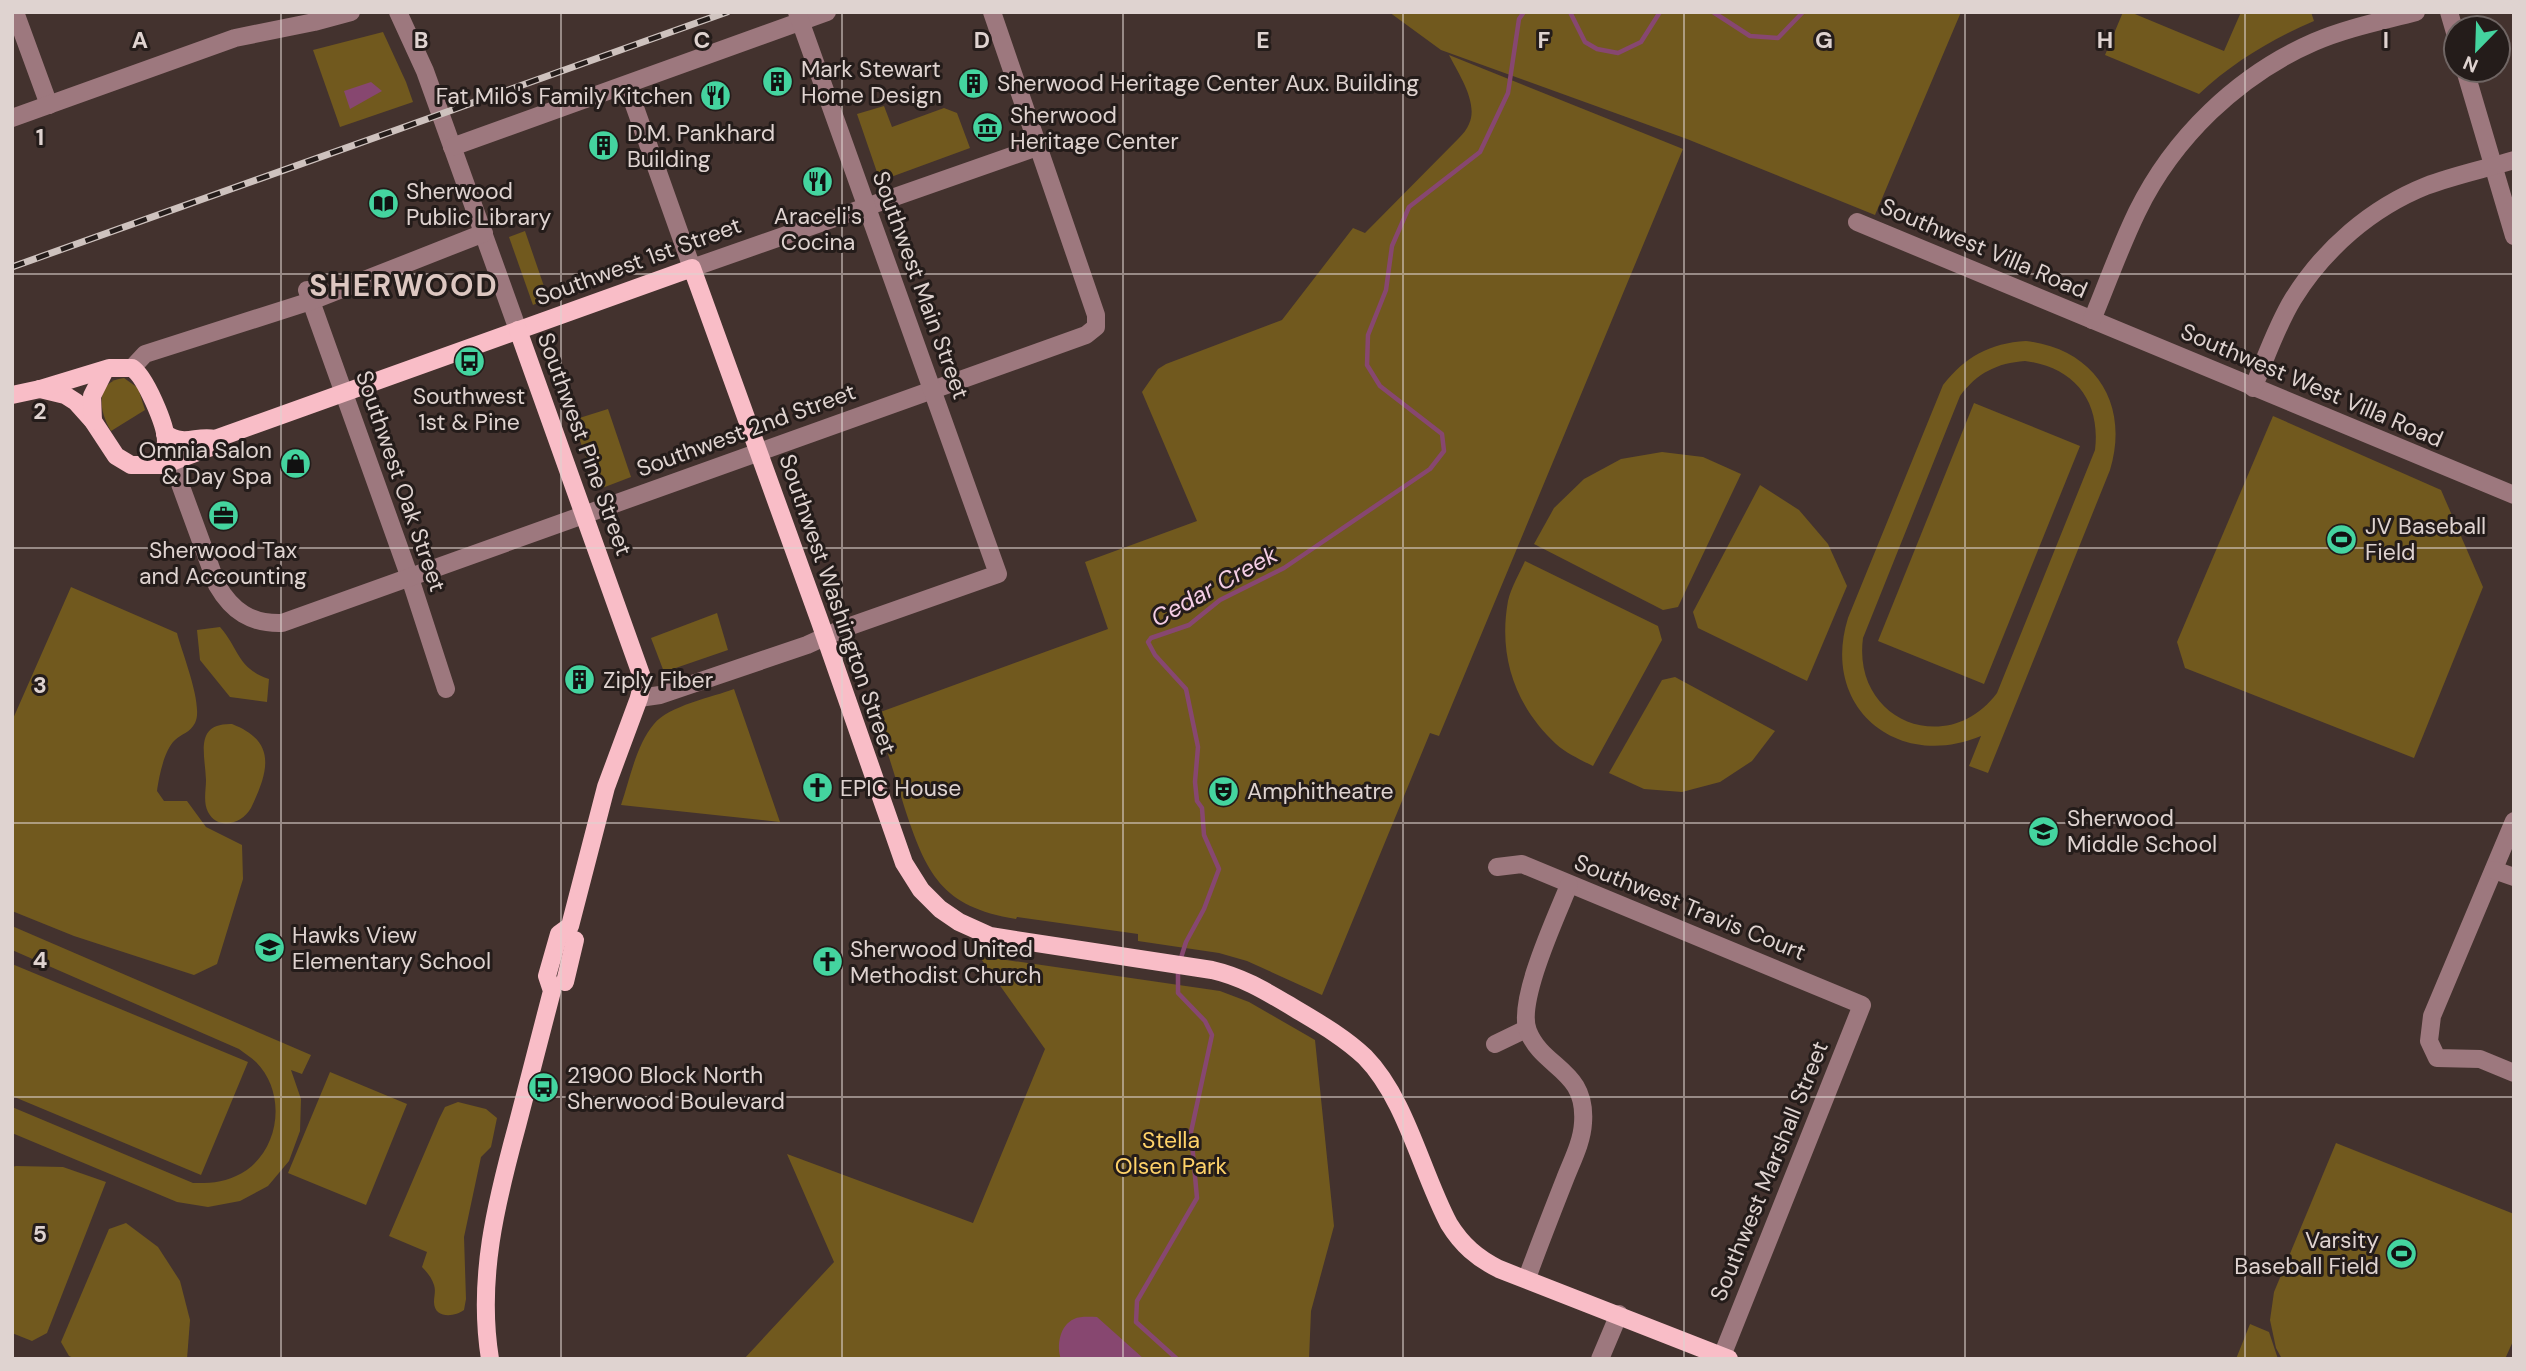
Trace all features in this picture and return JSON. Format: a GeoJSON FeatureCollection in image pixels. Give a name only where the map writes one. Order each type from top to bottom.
{"type":"FeatureCollection","features":[{"type":"Feature","properties":{"kind":"main road","name":"Southwest 1st Street"},"geometry":{"type":"LineString","coordinates":[[165,434],[182,441],[215,439],[692,268]]}},
{"type":"Feature","properties":{"kind":"main road","name":"Southwest Washington Street"},"geometry":{"type":"LineString","coordinates":[[692,268],[825,637],[898,850],[914,881],[933,903],[953,918],[990,936],[1212,971],[1244,980],[1319,1023],[1356,1049],[1387,1086],[1444,1215],[1458,1239],[1475,1255],[1489,1264],[1725,1357]]}},
{"type":"Feature","properties":{"kind":"main road","name":"Southwest Pine Street"},"geometry":{"type":"LineString","coordinates":[[518,330],[641,673],[642,688],[639,698]]}},
{"type":"Feature","properties":{"kind":"main road"},"geometry":{"type":"LineString","coordinates":[[12,395],[121,366],[132,368],[142,377],[165,434],[164,452],[153,464]]}},
{"type":"Feature","properties":{"kind":"main road"},"geometry":{"type":"LineString","coordinates":[[93,421],[92,396],[105,370]]}},
{"type":"Feature","properties":{"kind":"main road","name":"Southwest 1st Street"},"geometry":{"type":"LineString","coordinates":[[40,389],[71,398],[93,421],[119,459],[134,466],[172,462],[211,447],[215,439]]}},
{"type":"Feature","properties":{"kind":"main road"},"geometry":{"type":"LineString","coordinates":[[490,1359],[486,1291],[490,1235],[500,1189],[559,986],[547,976],[559,934],[572,933],[606,787],[639,698]]}},
{"type":"Feature","properties":{"kind":"street"},"geometry":{"type":"LineString","coordinates":[[15,12],[48,105]]}},
{"type":"Feature","properties":{"kind":"street"},"geometry":{"type":"LineString","coordinates":[[12,118],[234,38],[351,12]]}},
{"type":"Feature","properties":{"kind":"street","name":"Southwest Pine Street"},"geometry":{"type":"LineString","coordinates":[[398,12],[425,71],[518,330]]}},
{"type":"Feature","properties":{"kind":"street"},"geometry":{"type":"LineString","coordinates":[[452,147],[627,85],[798,17],[827,12]]}},
{"type":"Feature","properties":{"kind":"street"},"geometry":{"type":"LineString","coordinates":[[992,12],[1040,146]]}},
{"type":"Feature","properties":{"kind":"street"},"geometry":{"type":"LineString","coordinates":[[2092,320],[2128,232],[2146,196],[2170,159],[2203,119],[2259,72],[2301,48],[2346,31],[2416,12]]}},
{"type":"Feature","properties":{"kind":"street","name":"Southwest Main Street"},"geometry":{"type":"LineString","coordinates":[[798,17],[998,574],[825,637]]}},
{"type":"Feature","properties":{"kind":"street"},"geometry":{"type":"LineString","coordinates":[[2469,84],[2514,236]]}},
{"type":"Feature","properties":{"kind":"street","name":"Southwest Washington Street"},"geometry":{"type":"LineString","coordinates":[[627,85],[692,268]]}},
{"type":"Feature","properties":{"kind":"street","name":"Southwest 1st Street"},"geometry":{"type":"LineString","coordinates":[[692,268],[1040,146]]}},
{"type":"Feature","properties":{"kind":"street","name":"Southwest 2nd Street"},"geometry":{"type":"LineString","coordinates":[[172,462],[217,586],[226,602],[237,612],[266,623],[297,619],[932,388],[1086,335],[1096,327],[1096,315],[1040,146]]}},
{"type":"Feature","properties":{"kind":"street"},"geometry":{"type":"LineString","coordinates":[[2253,388],[2293,300],[2324,257],[2354,229],[2408,194],[2446,179],[2514,160]]}},
{"type":"Feature","properties":{"kind":"street","name":"Southwest Villa Road"},"geometry":{"type":"LineString","coordinates":[[1857,222],[2092,320]]}},
{"type":"Feature","properties":{"kind":"street"},"geometry":{"type":"LineString","coordinates":[[132,368],[145,354],[484,233]]}},
{"type":"Feature","properties":{"kind":"street","name":"Southwest Oak Street"},"geometry":{"type":"LineString","coordinates":[[309,296],[410,578],[446,689]]}},
{"type":"Feature","properties":{"kind":"street","name":"Southwest West Villa Road"},"geometry":{"type":"LineString","coordinates":[[2092,320],[2514,495]]}},
{"type":"Feature","properties":{"kind":"street"},"geometry":{"type":"LineString","coordinates":[[639,698],[660,695],[825,637]]}},
{"type":"Feature","properties":{"kind":"street"},"geometry":{"type":"LineString","coordinates":[[2514,821],[2432,1016],[2429,1041],[2437,1058],[2480,1059],[2514,1073]]}},
{"type":"Feature","properties":{"kind":"street","name":"Southwest Travis Court"},"geometry":{"type":"LineString","coordinates":[[1497,867],[1522,864],[1862,1005]]}},
{"type":"Feature","properties":{"kind":"street"},"geometry":{"type":"LineString","coordinates":[[2494,870],[2514,877]]}},
{"type":"Feature","properties":{"kind":"street"},"geometry":{"type":"LineString","coordinates":[[1527,1278],[1577,1150],[1583,1123],[1580,1096],[1568,1074],[1541,1052],[1526,1029],[1528,991],[1569,884]]}},
{"type":"Feature","properties":{"kind":"street","name":"Southwest Marshall Street"},"geometry":{"type":"LineString","coordinates":[[1725,1357],[1862,1005]]}},
{"type":"Feature","properties":{"kind":"street"},"geometry":{"type":"LineString","coordinates":[[1495,1044],[1526,1029]]}},
{"type":"Feature","properties":{"kind":"street"},"geometry":{"type":"LineString","coordinates":[[1600,1359],[1619,1314]]}},
{"type":"Feature","properties":{"kind":"green space"},"geometry":{"type":"Polygon","coordinates":[[[1389,12],[1961,12],[1875,215],[1687,139],[1441,50],[1389,12]]]}},
{"type":"Feature","properties":{"kind":"green space"},"geometry":{"type":"Polygon","coordinates":[[[2123,12],[2130,12],[2224,51],[2241,12],[2311,12],[2314,21],[2253,53],[2199,94],[2105,55],[2123,12]]]}},
{"type":"Feature","properties":{"kind":"green space"},"geometry":{"type":"Polygon","coordinates":[[[383,32],[413,102],[340,127],[313,50],[383,32]]]}},
{"type":"Feature","properties":{"kind":"green space"},"geometry":{"type":"Polygon","coordinates":[[[1449,55],[1683,149],[1439,736],[1430,733],[1322,995],[1247,961],[1219,953],[1138,941],[1138,934],[1017,917],[1016,919],[970,906],[953,896],[940,883],[920,850],[875,714],[1108,629],[1085,562],[1197,521],[1142,392],[1158,369],[1166,364],[1282,320],[1353,228],[1365,233],[1466,130],[1471,116],[1469,98],[1449,55]]]}},
{"type":"Feature","properties":{"kind":"green space"},"geometry":{"type":"Polygon","coordinates":[[[884,106],[892,127],[944,108],[957,113],[970,148],[880,181],[857,114],[884,106]]]}},
{"type":"Feature","properties":{"kind":"green space"},"geometry":{"type":"Polygon","coordinates":[[[525,231],[548,298],[533,305],[509,237],[525,231]]]}},
{"type":"Feature","properties":{"kind":"green space"},"geometry":{"type":"Polygon","coordinates":[[[2026,341],[2050,346],[2071,355],[2088,368],[2101,384],[2110,402],[2115,423],[2115,446],[2110,470],[1988,773],[1969,766],[1981,736],[1950,745],[1921,745],[1895,738],[1872,724],[1856,704],[1845,679],[1842,650],[1848,618],[1943,385],[1969,359],[1990,348],[2026,341]],[[2025,361],[1997,367],[1973,381],[1960,396],[1863,638],[1864,667],[1872,691],[1888,709],[1908,721],[1930,726],[1954,724],[1977,713],[1997,693],[2095,450],[2093,416],[2081,389],[2057,371],[2025,361]]]}},
{"type":"Feature","properties":{"kind":"green space"},"geometry":{"type":"Polygon","coordinates":[[[124,378],[138,388],[145,410],[111,431],[104,415],[102,398],[108,385],[114,380],[124,378]]]}},
{"type":"Feature","properties":{"kind":"green space"},"geometry":{"type":"Polygon","coordinates":[[[1974,403],[2080,446],[1984,684],[1878,641],[1974,403]]]}},
{"type":"Feature","properties":{"kind":"green space"},"geometry":{"type":"Polygon","coordinates":[[[608,409],[631,477],[597,490],[573,420],[608,409]]]}},
{"type":"Feature","properties":{"kind":"green space","name":"JV Baseball Field"},"geometry":{"type":"Polygon","coordinates":[[[2273,416],[2441,490],[2483,587],[2414,758],[2185,668],[2177,642],[2273,416]]]}},
{"type":"Feature","properties":{"kind":"green space"},"geometry":{"type":"Polygon","coordinates":[[[1662,452],[1703,457],[1741,474],[1678,607],[1663,610],[1534,544],[1554,508],[1584,479],[1621,459],[1662,452]]]}},
{"type":"Feature","properties":{"kind":"green space"},"geometry":{"type":"Polygon","coordinates":[[[1760,485],[1799,510],[1828,544],[1847,586],[1807,681],[1698,628],[1693,612],[1760,485]]]}},
{"type":"Feature","properties":{"kind":"green space"},"geometry":{"type":"Polygon","coordinates":[[[1525,561],[1658,626],[1662,640],[1593,766],[1560,747],[1542,729],[1520,697],[1513,679],[1506,641],[1508,601],[1525,561]]]}},
{"type":"Feature","properties":{"kind":"green space"},"geometry":{"type":"Polygon","coordinates":[[[71,587],[177,633],[195,692],[197,715],[193,726],[171,744],[157,791],[164,801],[187,801],[206,827],[242,845],[243,879],[217,964],[194,975],[74,936],[12,911],[12,721],[71,587]]]}},
{"type":"Feature","properties":{"kind":"green space"},"geometry":{"type":"Polygon","coordinates":[[[717,613],[728,650],[664,672],[651,638],[717,613]]]}},
{"type":"Feature","properties":{"kind":"green space"},"geometry":{"type":"Polygon","coordinates":[[[220,627],[245,664],[269,679],[267,702],[230,697],[200,660],[197,630],[220,627]]]}},
{"type":"Feature","properties":{"kind":"green space"},"geometry":{"type":"Polygon","coordinates":[[[1675,677],[1775,731],[1752,761],[1720,782],[1682,792],[1644,789],[1609,773],[1662,680],[1675,677]]]}},
{"type":"Feature","properties":{"kind":"green space"},"geometry":{"type":"Polygon","coordinates":[[[734,689],[780,822],[621,805],[638,752],[654,724],[680,707],[734,689]]]}},
{"type":"Feature","properties":{"kind":"green space"},"geometry":{"type":"Polygon","coordinates":[[[232,724],[247,731],[257,740],[263,749],[265,770],[247,814],[236,821],[224,823],[212,818],[206,808],[204,742],[212,729],[232,724]]]}},
{"type":"Feature","properties":{"kind":"green space"},"geometry":{"type":"Polygon","coordinates":[[[12,926],[311,1055],[302,1074],[291,1070],[301,1099],[300,1131],[289,1161],[268,1186],[240,1201],[208,1207],[177,1202],[12,1133],[12,1107],[193,1183],[215,1182],[236,1176],[251,1167],[262,1155],[270,1140],[276,1108],[273,1091],[266,1076],[256,1062],[239,1049],[12,950],[12,926]]]}},
{"type":"Feature","properties":{"kind":"green space","name":"Stella Olsen Park"},"geometry":{"type":"Polygon","coordinates":[[[979,956],[1220,991],[1249,1002],[1315,1040],[1334,1226],[1311,1311],[1309,1359],[744,1359],[834,1262],[787,1154],[973,1223],[1045,1049],[979,956]]]}},
{"type":"Feature","properties":{"kind":"green space"},"geometry":{"type":"Polygon","coordinates":[[[12,964],[248,1062],[201,1175],[12,1096],[12,964]]]}},
{"type":"Feature","properties":{"kind":"green space"},"geometry":{"type":"Polygon","coordinates":[[[330,1072],[407,1104],[366,1205],[288,1173],[330,1072]]]}},
{"type":"Feature","properties":{"kind":"green space"},"geometry":{"type":"Polygon","coordinates":[[[458,1102],[486,1109],[497,1118],[491,1147],[481,1157],[464,1237],[464,1310],[446,1315],[435,1308],[434,1285],[422,1267],[427,1252],[389,1236],[445,1107],[458,1102]]]}},
{"type":"Feature","properties":{"kind":"green space","name":"Varsity Baseball Field"},"geometry":{"type":"Polygon","coordinates":[[[2336,1143],[2514,1214],[2514,1339],[2505,1359],[2282,1359],[2276,1348],[2270,1320],[2274,1292],[2336,1143]]]}},
{"type":"Feature","properties":{"kind":"green space"},"geometry":{"type":"Polygon","coordinates":[[[12,1167],[63,1167],[106,1182],[47,1333],[32,1341],[12,1333],[12,1167]]]}},
{"type":"Feature","properties":{"kind":"green space"},"geometry":{"type":"Polygon","coordinates":[[[126,1223],[158,1247],[180,1281],[190,1320],[187,1359],[76,1359],[69,1356],[61,1342],[109,1229],[126,1223]]]}},
{"type":"Feature","properties":{"kind":"green space"},"geometry":{"type":"Polygon","coordinates":[[[2250,1324],[2269,1332],[2278,1359],[2236,1359],[2250,1324]]]}},
{"type":"Feature","properties":{"kind":"shaded area"},"geometry":{"type":"Polygon","coordinates":[[[371,82],[382,91],[350,109],[344,91],[371,82]]]}},
{"type":"Feature","properties":{"kind":"shaded area"},"geometry":{"type":"Polygon","coordinates":[[[1097,1317],[1144,1359],[1061,1359],[1059,1342],[1065,1326],[1076,1318],[1097,1317]]]}},
{"type":"Feature","properties":{"kind":"waterway","name":"Cedar Creek"},"geometry":{"type":"LineString","coordinates":[[1180,961],[1219,869],[1204,835],[1202,808],[1197,801],[1195,782],[1198,747],[1186,689],[1155,655],[1148,642],[1151,638],[1189,625],[1220,600],[1284,568],[1430,469],[1444,451],[1442,434],[1380,386],[1367,365],[1368,335],[1386,290],[1392,246],[1409,207],[1480,152],[1508,93],[1519,19],[1524,12]]}},
{"type":"Feature","properties":{"kind":"waterway","name":"Cedar Creek"},"geometry":{"type":"LineString","coordinates":[[1570,12],[1585,42],[1597,49],[1618,53],[1641,42],[1660,12]]}},
{"type":"Feature","properties":{"kind":"waterway","name":"Cedar Creek"},"geometry":{"type":"LineString","coordinates":[[1713,12],[1750,36],[1778,38],[1803,12]]}},
{"type":"Feature","properties":{"kind":"waterway","name":"Cedar Creek"},"geometry":{"type":"LineString","coordinates":[[1177,1359],[1136,1322],[1137,1301],[1197,1198],[1191,1132],[1212,1035],[1205,1021],[1178,993],[1178,969]]}},
{"type":"Feature","properties":{"kind":"railway"},"geometry":{"type":"LineString","coordinates":[[12,267],[727,12]]}},
{"type":"Feature","properties":{"kind":"place","name":"Mark Stewart Home Design"},"geometry":{"type":"Point","coordinates":[778,82]}},
{"type":"Feature","properties":{"kind":"place","name":"Sherwood Heritage Center Aux. Building"},"geometry":{"type":"Point","coordinates":[974,83]}},
{"type":"Feature","properties":{"kind":"place","name":"Fat Milo's Family Kitchen"},"geometry":{"type":"Point","coordinates":[716,96]}},
{"type":"Feature","properties":{"kind":"place","name":"Sherwood Heritage Center"},"geometry":{"type":"Point","coordinates":[987,128]}},
{"type":"Feature","properties":{"kind":"place","name":"D.M. Pankhard Building"},"geometry":{"type":"Point","coordinates":[604,146]}},
{"type":"Feature","properties":{"kind":"place","name":"Araceli's Cocina"},"geometry":{"type":"Point","coordinates":[818,182]}},
{"type":"Feature","properties":{"kind":"place","name":"Sherwood Public Library"},"geometry":{"type":"Point","coordinates":[383,204]}},
{"type":"Feature","properties":{"kind":"place","name":"Southwest 1st & Pine"},"geometry":{"type":"Point","coordinates":[469,362]}},
{"type":"Feature","properties":{"kind":"place","name":"Omnia Salon & Day Spa"},"geometry":{"type":"Point","coordinates":[295,463]}},
{"type":"Feature","properties":{"kind":"place","name":"Sherwood Tax and Accounting"},"geometry":{"type":"Point","coordinates":[223,516]}},
{"type":"Feature","properties":{"kind":"place","name":"JV Baseball Field"},"geometry":{"type":"Point","coordinates":[2342,539]}},
{"type":"Feature","properties":{"kind":"place","name":"Ziply Fiber"},"geometry":{"type":"Point","coordinates":[580,680]}},
{"type":"Feature","properties":{"kind":"place","name":"EPIC House"},"geometry":{"type":"Point","coordinates":[817,788]}},
{"type":"Feature","properties":{"kind":"place","name":"Amphitheatre"},"geometry":{"type":"Point","coordinates":[1224,791]}},
{"type":"Feature","properties":{"kind":"place","name":"Sherwood Middle School"},"geometry":{"type":"Point","coordinates":[2044,831]}},
{"type":"Feature","properties":{"kind":"place","name":"Hawks View Elementary School"},"geometry":{"type":"Point","coordinates":[269,948]}},
{"type":"Feature","properties":{"kind":"place","name":"Sherwood United Methodist Church"},"geometry":{"type":"Point","coordinates":[827,962]}},
{"type":"Feature","properties":{"kind":"place","name":"21900 Block North Sherwood Boulevard"},"geometry":{"type":"Point","coordinates":[544,1088]}},
{"type":"Feature","properties":{"kind":"place","name":"Varsity Baseball Field"},"geometry":{"type":"Point","coordinates":[2402,1253]}},
{"type":"Feature","properties":{"kind":"district","name":"SHERWOOD"},"geometry":{"type":"Point","coordinates":[404,285]}}]}
